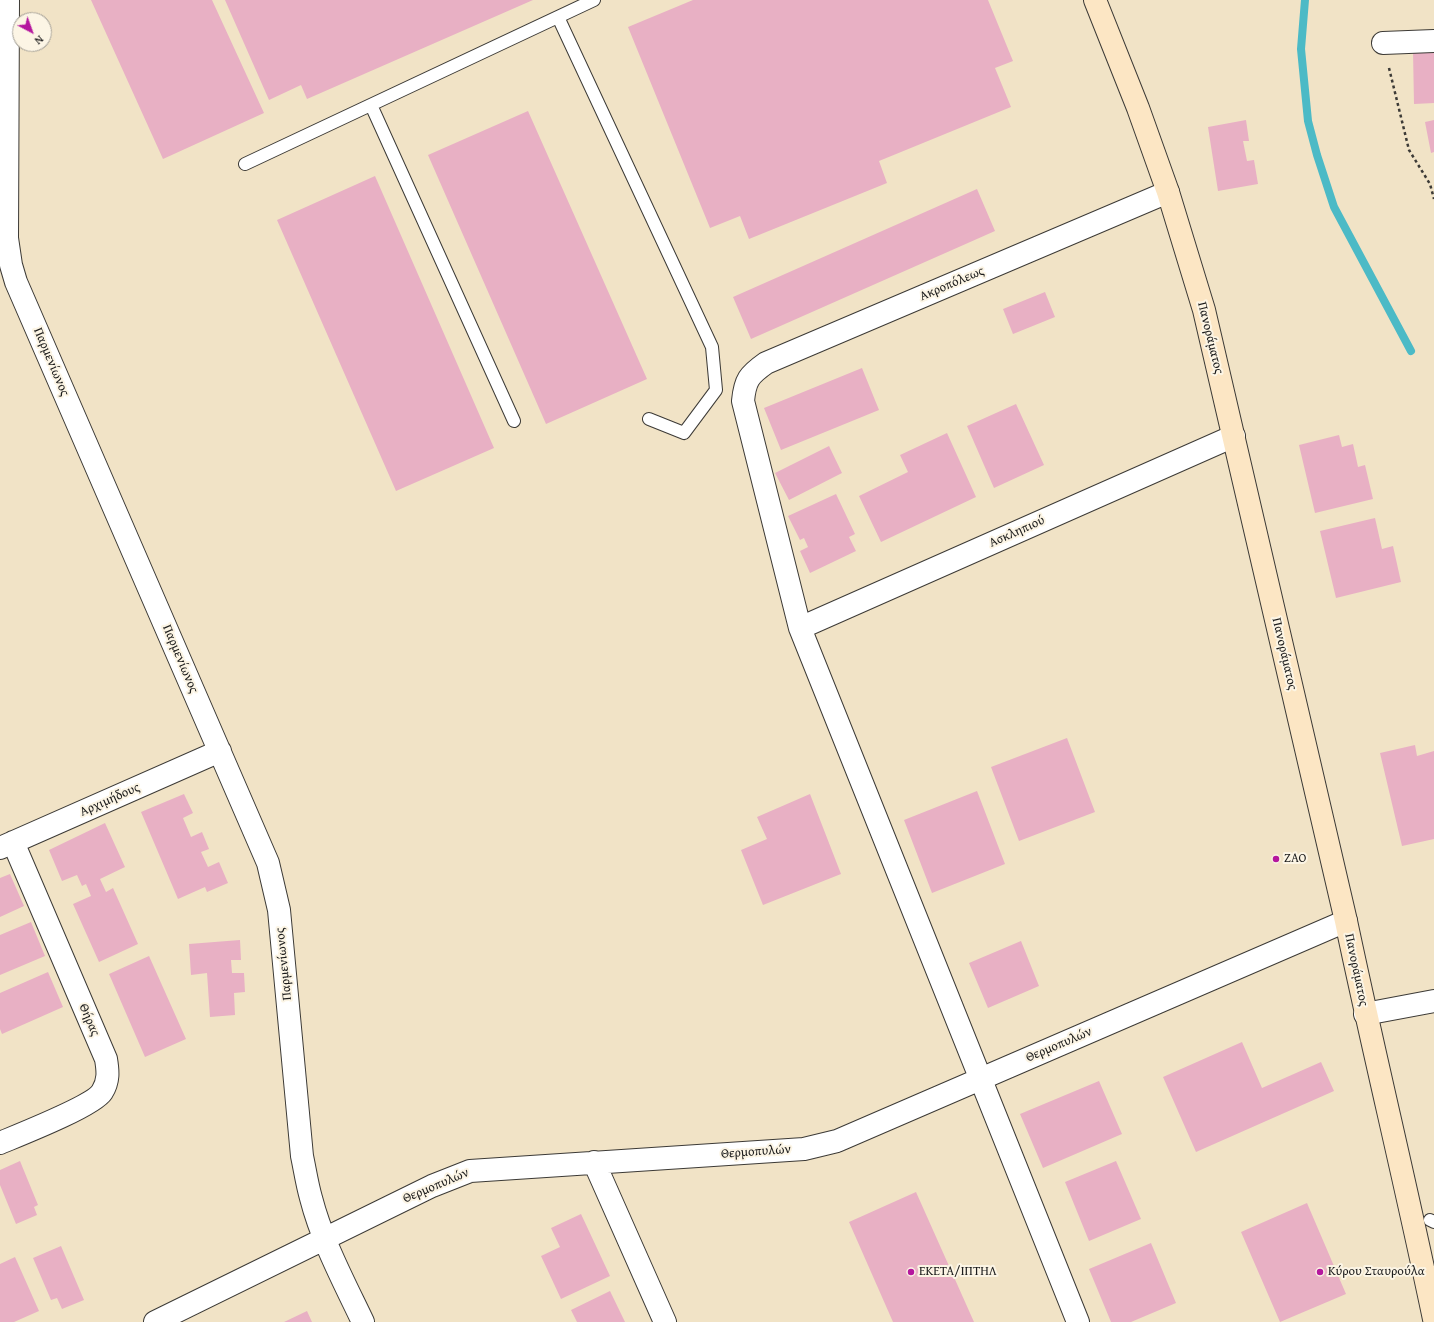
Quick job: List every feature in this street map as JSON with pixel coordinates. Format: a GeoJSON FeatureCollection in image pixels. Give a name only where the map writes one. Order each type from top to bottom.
{"type":"FeatureCollection","features":[{"type":"Feature","properties":{"kind":"main road","name":"Πανοράματος"},"geometry":{"type":"LineString","coordinates":[[1096,0],[1138,108],[1168,192],[1204,310],[1346,921],[1365,1014],[1411,1209],[1434,1318]]}},
{"type":"Feature","properties":{"kind":"street","name":"Παρμενίωνος"},"geometry":{"type":"LineString","coordinates":[[8,0],[6,267],[16,282],[220,751],[271,875],[278,910],[302,1156],[310,1198],[325,1237],[363,1322]]}},
{"type":"Feature","properties":{"kind":"street"},"geometry":{"type":"LineString","coordinates":[[1383,43],[1434,41]]}},
{"type":"Feature","properties":{"kind":"street","name":"Ακροπόλεως"},"geometry":{"type":"LineString","coordinates":[[800,628],[743,401],[744,386],[752,373],[766,363],[1168,192]]}},
{"type":"Feature","properties":{"kind":"street","name":"Ασκληπιού"},"geometry":{"type":"LineString","coordinates":[[800,628],[1234,436]]}},
{"type":"Feature","properties":{"kind":"street"},"geometry":{"type":"LineString","coordinates":[[800,628],[1078,1322]]}},
{"type":"Feature","properties":{"kind":"street","name":"Αρχιμήδους"},"geometry":{"type":"LineString","coordinates":[[6,845],[220,751]]}},
{"type":"Feature","properties":{"kind":"street","name":"Θήρας"},"geometry":{"type":"LineString","coordinates":[[0,1143],[88,1104],[102,1094],[109,1073],[106,1059],[6,845]]}},
{"type":"Feature","properties":{"kind":"street","name":"Θερμοπυλών"},"geometry":{"type":"LineString","coordinates":[[156,1322],[325,1237],[432,1186],[463,1173],[481,1169],[818,1147],[854,1134],[1346,921]]}},
{"type":"Feature","properties":{"kind":"street"},"geometry":{"type":"LineString","coordinates":[[1365,1014],[1434,1001]]}},
{"type":"Feature","properties":{"kind":"street"},"geometry":{"type":"LineString","coordinates":[[594,1162],[665,1322]]}},
{"type":"Feature","properties":{"kind":"lane"},"geometry":{"type":"LineString","coordinates":[[245,164],[594,0]]}},
{"type":"Feature","properties":{"kind":"lane"},"geometry":{"type":"LineString","coordinates":[[558,16],[712,347],[716,390],[684,433],[649,420]]}},
{"type":"Feature","properties":{"kind":"lane"},"geometry":{"type":"LineString","coordinates":[[371,105],[514,421]]}},
{"type":"Feature","properties":{"kind":"path"},"geometry":{"type":"LineString","coordinates":[[1383,43],[1391,47],[1389,68],[1409,150],[1430,184],[1434,199]]}},
{"type":"Feature","properties":{"kind":"building"},"geometry":{"type":"Polygon","coordinates":[[[91,0],[212,0],[264,113],[163,159],[91,0]]]}},
{"type":"Feature","properties":{"kind":"building"},"geometry":{"type":"Polygon","coordinates":[[[225,0],[533,0],[307,99],[301,85],[269,100],[225,0]]]}},
{"type":"Feature","properties":{"kind":"building"},"geometry":{"type":"Polygon","coordinates":[[[693,0],[988,0],[1013,61],[995,68],[1011,107],[879,161],[887,183],[749,239],[740,216],[710,228],[628,27],[693,0]]]}},
{"type":"Feature","properties":{"kind":"building"},"geometry":{"type":"Polygon","coordinates":[[[1413,51],[1434,51],[1434,103],[1414,104],[1413,51]]]}},
{"type":"Feature","properties":{"kind":"building"},"geometry":{"type":"Polygon","coordinates":[[[528,111],[647,379],[546,424],[428,155],[528,111]]]}},
{"type":"Feature","properties":{"kind":"building"},"geometry":{"type":"Polygon","coordinates":[[[1246,120],[1249,141],[1243,141],[1247,161],[1254,160],[1258,184],[1218,191],[1208,127],[1246,120]]]}},
{"type":"Feature","properties":{"kind":"building"},"geometry":{"type":"Polygon","coordinates":[[[1434,120],[1434,152],[1431,153],[1425,122],[1434,120]]]}},
{"type":"Feature","properties":{"kind":"building"},"geometry":{"type":"Polygon","coordinates":[[[375,176],[494,448],[396,491],[277,220],[375,176]]]}},
{"type":"Feature","properties":{"kind":"building"},"geometry":{"type":"Polygon","coordinates":[[[977,189],[995,231],[751,339],[733,297],[977,189]]]}},
{"type":"Feature","properties":{"kind":"building"},"geometry":{"type":"Polygon","coordinates":[[[1045,292],[1055,317],[1013,334],[1003,309],[1045,292]]]}},
{"type":"Feature","properties":{"kind":"building"},"geometry":{"type":"Polygon","coordinates":[[[862,368],[879,410],[781,450],[764,408],[862,368]]]}},
{"type":"Feature","properties":{"kind":"building"},"geometry":{"type":"Polygon","coordinates":[[[1016,404],[1044,465],[994,488],[967,426],[1016,404]]]}},
{"type":"Feature","properties":{"kind":"building"},"geometry":{"type":"Polygon","coordinates":[[[947,433],[976,497],[881,542],[859,496],[908,472],[900,455],[947,433]]]}},
{"type":"Feature","properties":{"kind":"building"},"geometry":{"type":"Polygon","coordinates":[[[1339,435],[1342,447],[1353,444],[1358,467],[1365,465],[1373,499],[1315,513],[1299,445],[1339,435]]]}},
{"type":"Feature","properties":{"kind":"building"},"geometry":{"type":"Polygon","coordinates":[[[829,446],[842,473],[789,500],[775,473],[829,446]]]}},
{"type":"Feature","properties":{"kind":"building"},"geometry":{"type":"Polygon","coordinates":[[[836,494],[855,534],[849,537],[856,551],[810,573],[800,551],[808,547],[804,538],[800,540],[788,516],[836,494]]]}},
{"type":"Feature","properties":{"kind":"building"},"geometry":{"type":"Polygon","coordinates":[[[1375,518],[1382,549],[1393,546],[1401,582],[1336,598],[1320,531],[1375,518]]]}},
{"type":"Feature","properties":{"kind":"building"},"geometry":{"type":"Polygon","coordinates":[[[1067,738],[1095,812],[1019,841],[991,767],[1067,738]]]}},
{"type":"Feature","properties":{"kind":"building"},"geometry":{"type":"Polygon","coordinates":[[[1415,745],[1417,756],[1434,751],[1434,839],[1402,846],[1380,753],[1415,745]]]}},
{"type":"Feature","properties":{"kind":"building"},"geometry":{"type":"Polygon","coordinates":[[[977,791],[1005,864],[932,893],[904,820],[977,791]]]}},
{"type":"Feature","properties":{"kind":"building"},"geometry":{"type":"Polygon","coordinates":[[[184,794],[193,813],[183,818],[191,837],[202,832],[209,849],[201,852],[208,867],[219,862],[228,883],[207,892],[205,887],[178,899],[141,812],[184,794]]]}},
{"type":"Feature","properties":{"kind":"building"},"geometry":{"type":"Polygon","coordinates":[[[810,794],[841,874],[763,905],[741,850],[767,839],[757,817],[810,794]]]}},
{"type":"Feature","properties":{"kind":"building"},"geometry":{"type":"Polygon","coordinates":[[[105,823],[125,867],[100,879],[106,892],[113,888],[138,944],[99,962],[73,904],[91,896],[86,884],[82,886],[77,875],[62,881],[49,850],[105,823]]]}},
{"type":"Feature","properties":{"kind":"building"},"geometry":{"type":"Polygon","coordinates":[[[10,874],[24,906],[0,917],[0,878],[10,874]]]}},
{"type":"Feature","properties":{"kind":"building"},"geometry":{"type":"Polygon","coordinates":[[[31,922],[45,956],[0,975],[0,935],[31,922]]]}},
{"type":"Feature","properties":{"kind":"building"},"geometry":{"type":"Polygon","coordinates":[[[240,940],[241,960],[231,960],[232,973],[244,973],[245,992],[234,993],[235,1015],[210,1017],[207,973],[191,975],[189,944],[240,940]]]}},
{"type":"Feature","properties":{"kind":"building"},"geometry":{"type":"Polygon","coordinates":[[[1021,941],[1039,986],[988,1008],[969,963],[1021,941]]]}},
{"type":"Feature","properties":{"kind":"building"},"geometry":{"type":"Polygon","coordinates":[[[149,956],[186,1039],[145,1057],[109,974],[149,956]]]}},
{"type":"Feature","properties":{"kind":"building"},"geometry":{"type":"Polygon","coordinates":[[[48,972],[63,1007],[2,1034],[0,1029],[0,993],[48,972]]]}},
{"type":"Feature","properties":{"kind":"building"},"geometry":{"type":"Polygon","coordinates":[[[1242,1042],[1262,1088],[1321,1062],[1334,1091],[1196,1152],[1163,1077],[1242,1042]]]}},
{"type":"Feature","properties":{"kind":"building"},"geometry":{"type":"Polygon","coordinates":[[[1099,1081],[1122,1134],[1043,1168],[1020,1114],[1099,1081]]]}},
{"type":"Feature","properties":{"kind":"building"},"geometry":{"type":"Polygon","coordinates":[[[20,1161],[38,1205],[34,1207],[37,1215],[16,1224],[0,1185],[0,1170],[20,1161]]]}},
{"type":"Feature","properties":{"kind":"building"},"geometry":{"type":"Polygon","coordinates":[[[1116,1161],[1141,1219],[1089,1241],[1065,1182],[1116,1161]]]}},
{"type":"Feature","properties":{"kind":"building","name":"ΕΚΕΤΑ/ΙΠΤΗΛ"},"geometry":{"type":"Polygon","coordinates":[[[916,1192],[974,1322],[893,1322],[849,1222],[916,1192]]]}},
{"type":"Feature","properties":{"kind":"building"},"geometry":{"type":"Polygon","coordinates":[[[1307,1203],[1346,1294],[1280,1322],[1241,1232],[1307,1203]]]}},
{"type":"Feature","properties":{"kind":"building"},"geometry":{"type":"Polygon","coordinates":[[[581,1214],[610,1276],[561,1299],[541,1256],[560,1247],[551,1228],[581,1214]]]}},
{"type":"Feature","properties":{"kind":"building"},"geometry":{"type":"Polygon","coordinates":[[[1151,1243],[1176,1303],[1131,1322],[1111,1322],[1089,1269],[1151,1243]]]}},
{"type":"Feature","properties":{"kind":"building"},"geometry":{"type":"Polygon","coordinates":[[[61,1246],[84,1300],[62,1309],[57,1298],[51,1300],[33,1258],[61,1246]]]}},
{"type":"Feature","properties":{"kind":"building"},"geometry":{"type":"Polygon","coordinates":[[[15,1257],[39,1311],[14,1322],[0,1322],[0,1264],[15,1257]]]}},
{"type":"Feature","properties":{"kind":"building"},"geometry":{"type":"Polygon","coordinates":[[[610,1291],[625,1322],[577,1322],[571,1310],[610,1291]]]}},
{"type":"Feature","properties":{"kind":"building"},"geometry":{"type":"Polygon","coordinates":[[[307,1311],[312,1322],[284,1322],[307,1311]]]}},
{"type":"Feature","properties":{"kind":"waterway"},"geometry":{"type":"LineString","coordinates":[[1305,0],[1301,49],[1308,121],[1317,155],[1334,207],[1411,351]]}},
{"type":"Feature","properties":{"kind":"place","name":"ZAO"},"geometry":{"type":"Point","coordinates":[1276,859]}},
{"type":"Feature","properties":{"kind":"place","name":"ΕΚΕΤΑ/ΙΠΤΗΛ"},"geometry":{"type":"Point","coordinates":[911,1272]}},
{"type":"Feature","properties":{"kind":"place","name":"Κύρου Σταυρούλα"},"geometry":{"type":"Point","coordinates":[1320,1272]}}]}
